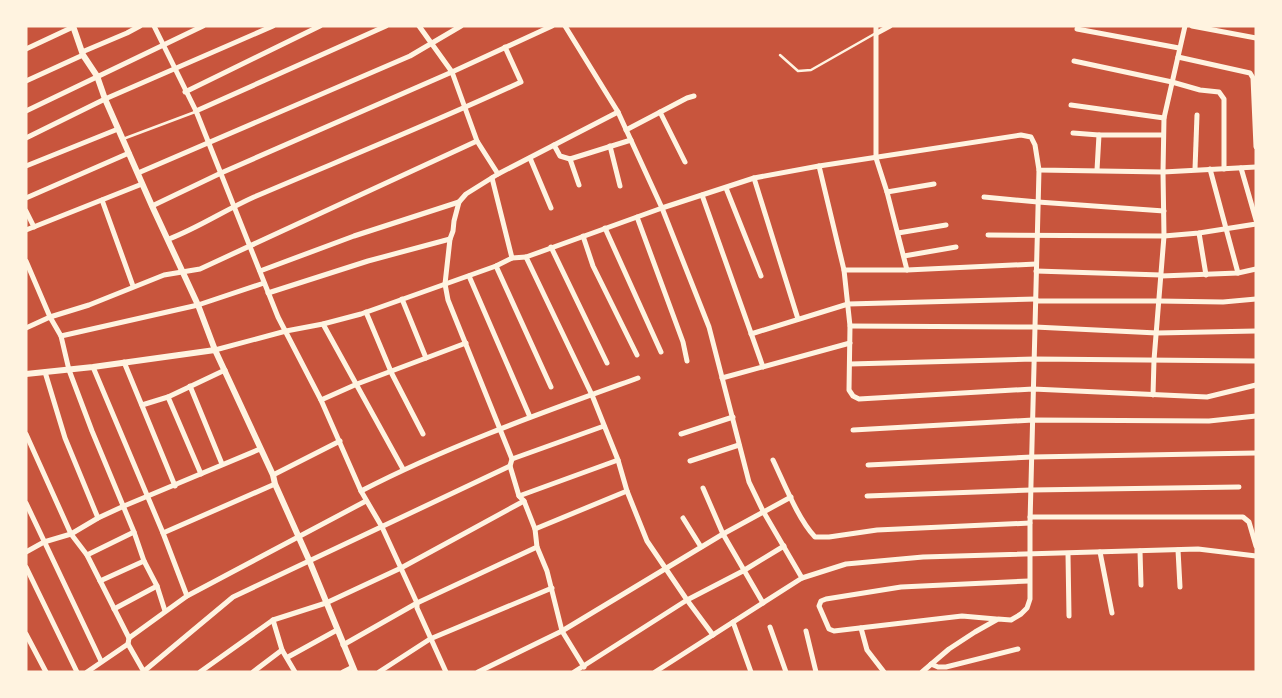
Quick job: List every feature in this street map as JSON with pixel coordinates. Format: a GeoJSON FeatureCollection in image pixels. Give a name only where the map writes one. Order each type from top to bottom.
{"type":"FeatureCollection","features":[{"type":"Feature","properties":{"kind":"street"},"geometry":{"type":"LineString","coordinates":[[26,81],[140,26]]}},
{"type":"Feature","properties":{"kind":"street"},"geometry":{"type":"LineString","coordinates":[[154,26],[196,111],[268,292],[321,400],[361,491],[382,527],[446,672]]}},
{"type":"Feature","properties":{"kind":"street"},"geometry":{"type":"LineString","coordinates":[[26,110],[203,26]]}},
{"type":"Feature","properties":{"kind":"street"},"geometry":{"type":"LineString","coordinates":[[26,138],[105,100],[273,26]]}},
{"type":"Feature","properties":{"kind":"street"},"geometry":{"type":"LineString","coordinates":[[185,92],[320,26]]}},
{"type":"Feature","properties":{"kind":"street"},"geometry":{"type":"LineString","coordinates":[[196,111],[386,26]]}},
{"type":"Feature","properties":{"kind":"street"},"geometry":{"type":"LineString","coordinates":[[419,26],[452,72],[477,141],[498,174]]}},
{"type":"Feature","properties":{"kind":"street"},"geometry":{"type":"LineString","coordinates":[[138,173],[410,56],[461,26]]}},
{"type":"Feature","properties":{"kind":"street"},"geometry":{"type":"LineString","coordinates":[[152,206],[221,173],[552,26]]}},
{"type":"Feature","properties":{"kind":"street"},"geometry":{"type":"LineString","coordinates":[[565,26],[618,112],[662,208],[709,327],[749,482],[802,578]]}},
{"type":"Feature","properties":{"kind":"street"},"geometry":{"type":"LineString","coordinates":[[876,26],[876,158],[887,192],[907,270]]}},
{"type":"Feature","properties":{"kind":"street"},"geometry":{"type":"LineString","coordinates":[[877,33],[890,26]]}},
{"type":"Feature","properties":{"kind":"street"},"geometry":{"type":"LineString","coordinates":[[1153,395],[1164,236],[1164,118],[1185,26]]}},
{"type":"Feature","properties":{"kind":"street"},"geometry":{"type":"LineString","coordinates":[[1192,26],[1256,38]]}},
{"type":"Feature","properties":{"kind":"street"},"geometry":{"type":"LineString","coordinates":[[26,49],[73,27],[83,53],[97,76],[105,100],[198,305],[215,350],[273,475],[275,484],[309,560],[354,669],[343,672]]}},
{"type":"Feature","properties":{"kind":"street"},"geometry":{"type":"LineString","coordinates":[[1078,29],[1179,48]]}},
{"type":"Feature","properties":{"kind":"street"},"geometry":{"type":"LineString","coordinates":[[169,240],[233,206],[465,108],[520,82],[505,47]]}},
{"type":"Feature","properties":{"kind":"street"},"geometry":{"type":"LineString","coordinates":[[1178,57],[1250,73],[1253,78],[1256,147]]}},
{"type":"Feature","properties":{"kind":"street"},"geometry":{"type":"LineString","coordinates":[[1074,62],[1172,82],[1200,90],[1219,92],[1224,99],[1224,168]]}},
{"type":"Feature","properties":{"kind":"street"},"geometry":{"type":"LineString","coordinates":[[626,130],[694,96]]}},
{"type":"Feature","properties":{"kind":"street"},"geometry":{"type":"LineString","coordinates":[[1071,105],[1164,118]]}},
{"type":"Feature","properties":{"kind":"street"},"geometry":{"type":"LineString","coordinates":[[584,667],[562,631],[552,588],[537,547],[535,529],[524,501],[519,496],[510,466],[512,459],[448,300],[445,284],[454,221],[459,202],[466,194],[498,174],[618,112]]}},
{"type":"Feature","properties":{"kind":"street"},"geometry":{"type":"LineString","coordinates":[[660,112],[685,162]]}},
{"type":"Feature","properties":{"kind":"street"},"geometry":{"type":"LineString","coordinates":[[1195,169],[1197,115]]}},
{"type":"Feature","properties":{"kind":"street"},"geometry":{"type":"LineString","coordinates":[[26,166],[118,129]]}},
{"type":"Feature","properties":{"kind":"street"},"geometry":{"type":"LineString","coordinates":[[1073,133],[1099,136],[1163,135]]}},
{"type":"Feature","properties":{"kind":"street"},"geometry":{"type":"LineString","coordinates":[[26,374],[215,350],[286,331],[323,324],[366,312],[469,276],[512,258],[526,257],[662,208],[754,178],[819,166],[1021,135],[1031,137],[1035,145],[1038,170],[1038,202],[1030,520],[1030,600],[1027,608],[1011,620],[962,616],[834,631],[829,629],[818,606],[821,601],[902,587],[1029,581]]}},
{"type":"Feature","properties":{"kind":"street"},"geometry":{"type":"LineString","coordinates":[[1097,170],[1099,136]]}},
{"type":"Feature","properties":{"kind":"street"},"geometry":{"type":"LineString","coordinates":[[554,145],[560,156],[570,159],[631,140]]}},
{"type":"Feature","properties":{"kind":"street"},"geometry":{"type":"LineString","coordinates":[[26,328],[50,317],[164,275],[200,269],[477,141]]}},
{"type":"Feature","properties":{"kind":"street"},"geometry":{"type":"LineString","coordinates":[[610,146],[620,186]]}},
{"type":"Feature","properties":{"kind":"street"},"geometry":{"type":"LineString","coordinates":[[26,198],[129,153]]}},
{"type":"Feature","properties":{"kind":"street"},"geometry":{"type":"LineString","coordinates":[[530,158],[552,208]]}},
{"type":"Feature","properties":{"kind":"street"},"geometry":{"type":"LineString","coordinates":[[570,159],[579,185]]}},
{"type":"Feature","properties":{"kind":"street"},"geometry":{"type":"LineString","coordinates":[[819,166],[844,270],[850,326],[849,390],[853,396],[859,399],[1034,389],[1207,397],[1256,385]]}},
{"type":"Feature","properties":{"kind":"street"},"geometry":{"type":"LineString","coordinates":[[1038,170],[1163,172],[1256,167]]}},
{"type":"Feature","properties":{"kind":"street"},"geometry":{"type":"LineString","coordinates":[[1242,168],[1256,220]]}},
{"type":"Feature","properties":{"kind":"street"},"geometry":{"type":"LineString","coordinates":[[1210,169],[1238,273]]}},
{"type":"Feature","properties":{"kind":"street"},"geometry":{"type":"LineString","coordinates":[[492,178],[512,258]]}},
{"type":"Feature","properties":{"kind":"street"},"geometry":{"type":"LineString","coordinates":[[754,178],[798,319]]}},
{"type":"Feature","properties":{"kind":"street"},"geometry":{"type":"LineString","coordinates":[[26,230],[142,184]]}},
{"type":"Feature","properties":{"kind":"street"},"geometry":{"type":"LineString","coordinates":[[887,192],[934,184]]}},
{"type":"Feature","properties":{"kind":"street"},"geometry":{"type":"LineString","coordinates":[[726,188],[761,276]]}},
{"type":"Feature","properties":{"kind":"street"},"geometry":{"type":"LineString","coordinates":[[702,195],[763,367]]}},
{"type":"Feature","properties":{"kind":"street"},"geometry":{"type":"LineString","coordinates":[[984,197],[1164,211]]}},
{"type":"Feature","properties":{"kind":"street"},"geometry":{"type":"LineString","coordinates":[[102,200],[133,286]]}},
{"type":"Feature","properties":{"kind":"street"},"geometry":{"type":"LineString","coordinates":[[260,270],[354,236],[459,202]]}},
{"type":"Feature","properties":{"kind":"street"},"geometry":{"type":"LineString","coordinates":[[26,211],[34,227]]}},
{"type":"Feature","properties":{"kind":"street"},"geometry":{"type":"LineString","coordinates":[[637,217],[683,342],[687,361]]}},
{"type":"Feature","properties":{"kind":"street"},"geometry":{"type":"LineString","coordinates":[[988,235],[1164,236],[1199,233],[1256,224]]}},
{"type":"Feature","properties":{"kind":"street"},"geometry":{"type":"LineString","coordinates":[[898,234],[946,225]]}},
{"type":"Feature","properties":{"kind":"street"},"geometry":{"type":"LineString","coordinates":[[605,228],[661,352]]}},
{"type":"Feature","properties":{"kind":"street"},"geometry":{"type":"LineString","coordinates":[[1199,233],[1206,275]]}},
{"type":"Feature","properties":{"kind":"street"},"geometry":{"type":"LineString","coordinates":[[583,236],[594,266],[637,355]]}},
{"type":"Feature","properties":{"kind":"street"},"geometry":{"type":"LineString","coordinates":[[268,292],[368,261],[450,239]]}},
{"type":"Feature","properties":{"kind":"street"},"geometry":{"type":"LineString","coordinates":[[550,247],[607,363]]}},
{"type":"Feature","properties":{"kind":"street"},"geometry":{"type":"LineString","coordinates":[[904,256],[956,248]]}},
{"type":"Feature","properties":{"kind":"street"},"geometry":{"type":"LineString","coordinates":[[526,257],[592,395],[647,541],[664,568],[713,635]]}},
{"type":"Feature","properties":{"kind":"street"},"geometry":{"type":"LineString","coordinates":[[26,261],[50,317],[61,336],[69,370],[92,432],[124,506],[144,561],[157,586],[165,611]]}},
{"type":"Feature","properties":{"kind":"street"},"geometry":{"type":"LineString","coordinates":[[844,270],[907,270],[1036,264]]}},
{"type":"Feature","properties":{"kind":"street"},"geometry":{"type":"LineString","coordinates":[[496,266],[551,387]]}},
{"type":"Feature","properties":{"kind":"street"},"geometry":{"type":"LineString","coordinates":[[1036,271],[1206,275],[1238,273],[1256,269]]}},
{"type":"Feature","properties":{"kind":"street"},"geometry":{"type":"LineString","coordinates":[[469,276],[530,417]]}},
{"type":"Feature","properties":{"kind":"street"},"geometry":{"type":"LineString","coordinates":[[61,336],[198,305],[264,283]]}},
{"type":"Feature","properties":{"kind":"street"},"geometry":{"type":"LineString","coordinates":[[402,299],[426,358]]}},
{"type":"Feature","properties":{"kind":"street"},"geometry":{"type":"LineString","coordinates":[[751,334],[848,304],[1036,300],[1223,302],[1256,299]]}},
{"type":"Feature","properties":{"kind":"street"},"geometry":{"type":"LineString","coordinates":[[366,312],[391,370],[423,434]]}},
{"type":"Feature","properties":{"kind":"street"},"geometry":{"type":"LineString","coordinates":[[323,324],[358,384],[403,469]]}},
{"type":"Feature","properties":{"kind":"street"},"geometry":{"type":"LineString","coordinates":[[850,326],[1035,327],[1157,333],[1256,331]]}},
{"type":"Feature","properties":{"kind":"street"},"geometry":{"type":"LineString","coordinates":[[722,378],[850,342]]}},
{"type":"Feature","properties":{"kind":"street"},"geometry":{"type":"LineString","coordinates":[[321,400],[391,370],[466,343]]}},
{"type":"Feature","properties":{"kind":"street"},"geometry":{"type":"LineString","coordinates":[[850,364],[1034,360],[1256,361]]}},
{"type":"Feature","properties":{"kind":"street"},"geometry":{"type":"LineString","coordinates":[[124,362],[175,486]]}},
{"type":"Feature","properties":{"kind":"street"},"geometry":{"type":"LineString","coordinates":[[93,367],[163,533],[187,596]]}},
{"type":"Feature","properties":{"kind":"street"},"geometry":{"type":"LineString","coordinates":[[142,405],[168,396],[225,370]]}},
{"type":"Feature","properties":{"kind":"street"},"geometry":{"type":"LineString","coordinates":[[45,372],[65,438],[98,518]]}},
{"type":"Feature","properties":{"kind":"street"},"geometry":{"type":"LineString","coordinates":[[361,491],[403,469],[500,428],[638,378]]}},
{"type":"Feature","properties":{"kind":"street"},"geometry":{"type":"LineString","coordinates":[[190,386],[222,464]]}},
{"type":"Feature","properties":{"kind":"street"},"geometry":{"type":"LineString","coordinates":[[168,396],[202,474]]}},
{"type":"Feature","properties":{"kind":"street"},"geometry":{"type":"LineString","coordinates":[[853,430],[1033,420],[1210,421],[1256,416]]}},
{"type":"Feature","properties":{"kind":"street"},"geometry":{"type":"LineString","coordinates":[[681,434],[733,417]]}},
{"type":"Feature","properties":{"kind":"street"},"geometry":{"type":"LineString","coordinates":[[512,459],[604,426]]}},
{"type":"Feature","properties":{"kind":"street"},"geometry":{"type":"LineString","coordinates":[[26,434],[71,534],[88,555],[144,672],[233,597],[510,466]]}},
{"type":"Feature","properties":{"kind":"street"},"geometry":{"type":"LineString","coordinates":[[273,475],[340,441]]}},
{"type":"Feature","properties":{"kind":"street"},"geometry":{"type":"LineString","coordinates":[[690,462],[739,445]]}},
{"type":"Feature","properties":{"kind":"street"},"geometry":{"type":"LineString","coordinates":[[26,552],[44,542],[71,534],[98,518],[124,506],[147,498],[260,449]]}},
{"type":"Feature","properties":{"kind":"street"},"geometry":{"type":"LineString","coordinates":[[868,465],[1032,457],[1256,453]]}},
{"type":"Feature","properties":{"kind":"street"},"geometry":{"type":"LineString","coordinates":[[519,496],[618,460]]}},
{"type":"Feature","properties":{"kind":"street"},"geometry":{"type":"LineString","coordinates":[[773,460],[790,497],[810,532],[815,537],[821,538],[877,530],[1030,520],[1243,517],[1249,522],[1256,546]]}},
{"type":"Feature","properties":{"kind":"street"},"geometry":{"type":"LineString","coordinates":[[163,533],[275,484]]}},
{"type":"Feature","properties":{"kind":"street"},"geometry":{"type":"LineString","coordinates":[[867,496],[1031,490],[1239,487]]}},
{"type":"Feature","properties":{"kind":"street"},"geometry":{"type":"LineString","coordinates":[[703,488],[723,534],[763,603]]}},
{"type":"Feature","properties":{"kind":"street"},"geometry":{"type":"LineString","coordinates":[[535,529],[627,491]]}},
{"type":"Feature","properties":{"kind":"street"},"geometry":{"type":"LineString","coordinates":[[478,672],[562,631],[664,568],[763,510],[790,497]]}},
{"type":"Feature","properties":{"kind":"street"},"geometry":{"type":"LineString","coordinates":[[87,672],[187,596],[366,501]]}},
{"type":"Feature","properties":{"kind":"street"},"geometry":{"type":"LineString","coordinates":[[200,672],[273,620],[326,603],[401,568],[524,501]]}},
{"type":"Feature","properties":{"kind":"street"},"geometry":{"type":"LineString","coordinates":[[26,503],[101,661]]}},
{"type":"Feature","properties":{"kind":"street"},"geometry":{"type":"LineString","coordinates":[[683,518],[701,547]]}},
{"type":"Feature","properties":{"kind":"street"},"geometry":{"type":"LineString","coordinates":[[88,555],[134,532]]}},
{"type":"Feature","properties":{"kind":"street"},"geometry":{"type":"LineString","coordinates":[[574,672],[687,600],[743,571],[784,546]]}},
{"type":"Feature","properties":{"kind":"street"},"geometry":{"type":"LineString","coordinates":[[343,645],[416,603],[537,547]]}},
{"type":"Feature","properties":{"kind":"street"},"geometry":{"type":"LineString","coordinates":[[655,672],[802,578],[846,564],[876,560],[1198,549],[1256,556]]}},
{"type":"Feature","properties":{"kind":"street"},"geometry":{"type":"LineString","coordinates":[[1178,550],[1180,588]]}},
{"type":"Feature","properties":{"kind":"street"},"geometry":{"type":"LineString","coordinates":[[1100,552],[1112,613]]}},
{"type":"Feature","properties":{"kind":"street"},"geometry":{"type":"LineString","coordinates":[[1140,552],[1141,585]]}},
{"type":"Feature","properties":{"kind":"street"},"geometry":{"type":"LineString","coordinates":[[1068,554],[1069,616]]}},
{"type":"Feature","properties":{"kind":"street"},"geometry":{"type":"LineString","coordinates":[[100,582],[144,561]]}},
{"type":"Feature","properties":{"kind":"street"},"geometry":{"type":"LineString","coordinates":[[26,567],[77,672]]}},
{"type":"Feature","properties":{"kind":"street"},"geometry":{"type":"LineString","coordinates":[[114,609],[157,586]]}},
{"type":"Feature","properties":{"kind":"street"},"geometry":{"type":"LineString","coordinates":[[379,672],[430,639],[552,588]]}},
{"type":"Feature","properties":{"kind":"street"},"geometry":{"type":"LineString","coordinates":[[922,672],[960,641],[998,619]]}},
{"type":"Feature","properties":{"kind":"street"},"geometry":{"type":"LineString","coordinates":[[273,620],[282,650],[288,657],[295,672]]}},
{"type":"Feature","properties":{"kind":"street"},"geometry":{"type":"LineString","coordinates":[[733,622],[751,672]]}},
{"type":"Feature","properties":{"kind":"street"},"geometry":{"type":"LineString","coordinates":[[770,628],[786,672]]}},
{"type":"Feature","properties":{"kind":"street"},"geometry":{"type":"LineString","coordinates":[[861,628],[867,650],[884,672]]}},
{"type":"Feature","properties":{"kind":"street"},"geometry":{"type":"LineString","coordinates":[[288,657],[337,630]]}},
{"type":"Feature","properties":{"kind":"street"},"geometry":{"type":"LineString","coordinates":[[806,631],[816,672]]}},
{"type":"Feature","properties":{"kind":"street"},"geometry":{"type":"LineString","coordinates":[[26,634],[46,672]]}},
{"type":"Feature","properties":{"kind":"street"},"geometry":{"type":"LineString","coordinates":[[931,664],[938,667],[946,667],[1018,649]]}},
{"type":"Feature","properties":{"kind":"street"},"geometry":{"type":"LineString","coordinates":[[253,672],[282,650]]}},
{"type":"Feature","properties":{"kind":"lane"},"geometry":{"type":"LineString","coordinates":[[780,55],[798,71],[811,70],[877,33]]}},
{"type":"Feature","properties":{"kind":"lane"},"geometry":{"type":"LineString","coordinates":[[123,139],[196,111]]}}]}
